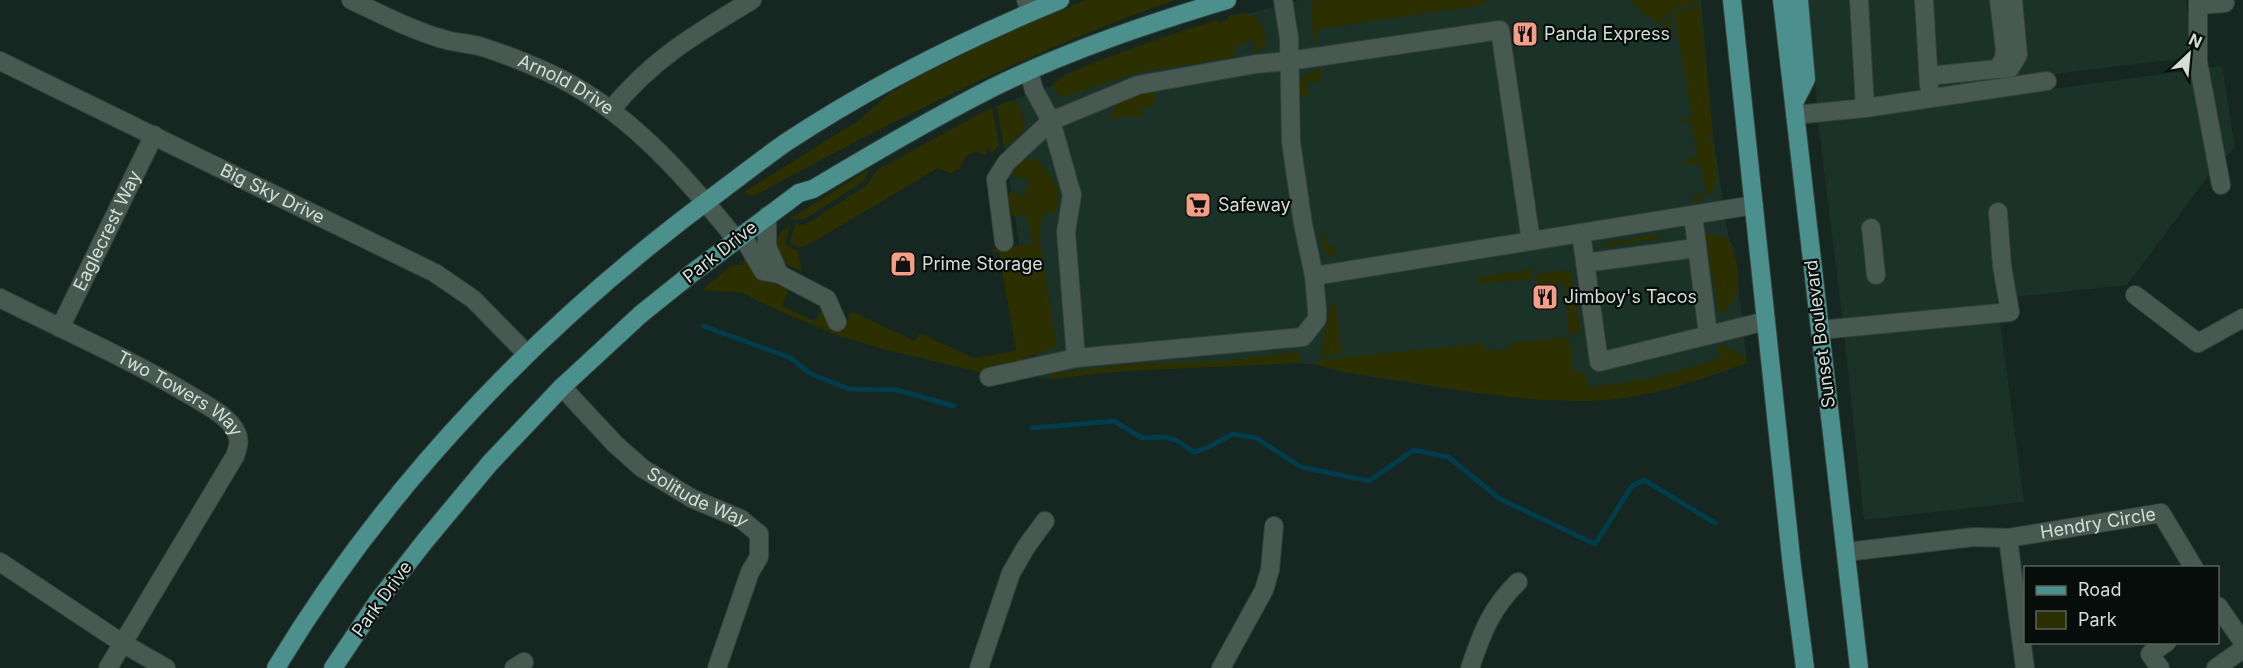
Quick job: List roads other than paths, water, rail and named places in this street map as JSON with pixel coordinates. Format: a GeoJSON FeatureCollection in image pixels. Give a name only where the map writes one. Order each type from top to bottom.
{"type":"FeatureCollection","features":[{"type":"Feature","properties":{"kind":"main road"},"geometry":{"type":"LineString","coordinates":[[276,668],[337,575],[386,511],[455,429],[527,354],[609,278],[785,144],[857,99],[972,39],[1028,6],[1060,0]]}},
{"type":"Feature","properties":{"kind":"main road","name":"Park Drive"},"geometry":{"type":"LineString","coordinates":[[333,668],[378,601],[425,541],[490,463],[562,387],[641,314],[766,216],[799,193],[813,189],[913,130],[993,88],[1092,45],[1227,0]]}},
{"type":"Feature","properties":{"kind":"main road"},"geometry":{"type":"LineString","coordinates":[[1732,0],[1805,668]]}},
{"type":"Feature","properties":{"kind":"main road","name":"Sunset Boulevard"},"geometry":{"type":"LineString","coordinates":[[1782,0],[1859,668]]}},
{"type":"Feature","properties":{"kind":"main road"},"geometry":{"type":"LineString","coordinates":[[1794,109],[1806,79],[1799,0]]}},
{"type":"Feature","properties":{"kind":"street","name":"Arnold Drive"},"geometry":{"type":"LineString","coordinates":[[351,0],[432,36],[477,46],[548,72],[611,110],[647,140],[706,202],[739,237],[763,271],[779,274],[827,299],[837,322]]}},
{"type":"Feature","properties":{"kind":"street"},"geometry":{"type":"LineString","coordinates":[[611,110],[623,95],[660,60],[678,46],[752,0]]}},
{"type":"Feature","properties":{"kind":"street"},"geometry":{"type":"LineString","coordinates":[[989,377],[1076,357],[1303,337],[1317,319],[1314,276],[1303,224],[1291,142],[1289,38],[1283,0]]}},
{"type":"Feature","properties":{"kind":"street"},"geometry":{"type":"LineString","coordinates":[[1859,0],[1864,108]]}},
{"type":"Feature","properties":{"kind":"street"},"geometry":{"type":"LineString","coordinates":[[1924,0],[1930,97]]}},
{"type":"Feature","properties":{"kind":"street"},"geometry":{"type":"LineString","coordinates":[[1997,69],[2004,59],[2005,50],[1999,0]]}},
{"type":"Feature","properties":{"kind":"street"},"geometry":{"type":"LineString","coordinates":[[1929,76],[2010,68],[2018,55],[2013,0]]}},
{"type":"Feature","properties":{"kind":"street"},"geometry":{"type":"LineString","coordinates":[[2221,185],[2198,62],[2198,3],[2225,3]]}},
{"type":"Feature","properties":{"kind":"street"},"geometry":{"type":"LineString","coordinates":[[1004,242],[996,179],[1007,162],[1051,121],[1138,86],[1256,63],[1289,61],[1500,30],[1531,241]]}},
{"type":"Feature","properties":{"kind":"street","name":"Big Sky Drive"},"geometry":{"type":"LineString","coordinates":[[0,61],[435,273],[473,299],[527,354]]}},
{"type":"Feature","properties":{"kind":"street"},"geometry":{"type":"LineString","coordinates":[[1029,72],[1034,90],[1051,121],[1072,195],[1066,232],[1076,357]]}},
{"type":"Feature","properties":{"kind":"street"},"geometry":{"type":"LineString","coordinates":[[1794,109],[1864,108],[2047,81]]}},
{"type":"Feature","properties":{"kind":"street","name":"Eaglecrest Way"},"geometry":{"type":"LineString","coordinates":[[60,328],[154,135]]}},
{"type":"Feature","properties":{"kind":"street"},"geometry":{"type":"LineString","coordinates":[[1314,276],[1754,205]]}},
{"type":"Feature","properties":{"kind":"street"},"geometry":{"type":"LineString","coordinates":[[1820,330],[2010,312],[2002,266],[1998,213]]}},
{"type":"Feature","properties":{"kind":"street"},"geometry":{"type":"LineString","coordinates":[[1693,215],[1708,334]]}},
{"type":"Feature","properties":{"kind":"street"},"geometry":{"type":"LineString","coordinates":[[766,216],[767,246],[779,274]]}},
{"type":"Feature","properties":{"kind":"street"},"geometry":{"type":"LineString","coordinates":[[1871,228],[1876,274]]}},
{"type":"Feature","properties":{"kind":"street"},"geometry":{"type":"LineString","coordinates":[[1581,233],[1599,362],[1766,321]]}},
{"type":"Feature","properties":{"kind":"street"},"geometry":{"type":"LineString","coordinates":[[1585,263],[1696,248]]}},
{"type":"Feature","properties":{"kind":"street"},"geometry":{"type":"LineString","coordinates":[[2135,295],[2198,343],[2243,318]]}},
{"type":"Feature","properties":{"kind":"street","name":"Two Towers Way"},"geometry":{"type":"LineString","coordinates":[[0,298],[162,378],[210,407],[236,431],[239,444],[235,456],[108,668]]}},
{"type":"Feature","properties":{"kind":"street","name":"Solitude Way"},"geometry":{"type":"LineString","coordinates":[[562,387],[615,444],[642,468],[693,499],[741,519],[759,534],[759,557],[750,572],[717,668]]}},
{"type":"Feature","properties":{"kind":"street","name":"Hendry Circle"},"geometry":{"type":"LineString","coordinates":[[1846,552],[1974,537],[2008,538],[2161,513],[2193,566]]}},
{"type":"Feature","properties":{"kind":"street"},"geometry":{"type":"LineString","coordinates":[[979,668],[1011,573],[1045,521]]}},
{"type":"Feature","properties":{"kind":"street"},"geometry":{"type":"LineString","coordinates":[[1221,668],[1264,590],[1270,570],[1274,526]]}},
{"type":"Feature","properties":{"kind":"street"},"geometry":{"type":"LineString","coordinates":[[2008,538],[2025,668]]}},
{"type":"Feature","properties":{"kind":"street"},"geometry":{"type":"LineString","coordinates":[[0,562],[122,643],[166,668]]}},
{"type":"Feature","properties":{"kind":"street"},"geometry":{"type":"LineString","coordinates":[[1470,668],[1486,623],[1503,597],[1518,582]]}},
{"type":"Feature","properties":{"kind":"street"},"geometry":{"type":"LineString","coordinates":[[2219,609],[2243,642]]}},
{"type":"Feature","properties":{"kind":"street"},"geometry":{"type":"LineString","coordinates":[[2160,668],[2150,654],[2165,644]]}},
{"type":"Feature","properties":{"kind":"street"},"geometry":{"type":"LineString","coordinates":[[2216,668],[2243,649]]}},
{"type":"Feature","properties":{"kind":"waterway"},"geometry":{"type":"LineString","coordinates":[[703,326],[791,358],[809,373],[849,389],[897,390],[954,406]]}},
{"type":"Feature","properties":{"kind":"waterway"},"geometry":{"type":"LineString","coordinates":[[1032,428],[1114,421],[1142,438],[1165,437],[1176,440],[1194,452],[1233,434],[1256,438],[1301,467],[1369,481],[1414,450],[1448,457],[1500,499],[1595,544],[1632,486],[1644,480],[1715,523]]}},
{"type":"Feature","properties":{"kind":"place","name":"Panda Express"},"geometry":{"type":"Point","coordinates":[1525,34]}},
{"type":"Feature","properties":{"kind":"place","name":"Safeway"},"geometry":{"type":"Point","coordinates":[1198,205]}},
{"type":"Feature","properties":{"kind":"place","name":"Prime Storage"},"geometry":{"type":"Point","coordinates":[903,264]}},
{"type":"Feature","properties":{"kind":"place","name":"Jimboy's Tacos"},"geometry":{"type":"Point","coordinates":[1545,297]}}]}
